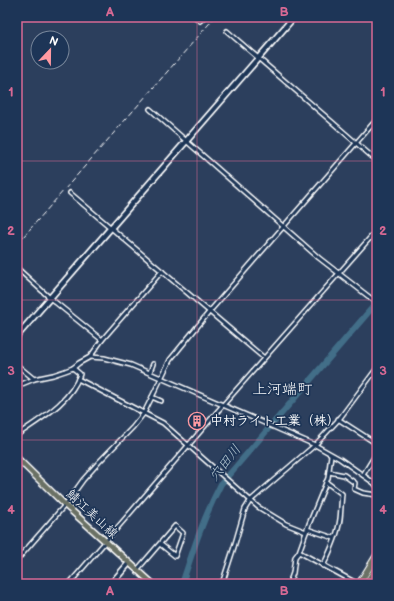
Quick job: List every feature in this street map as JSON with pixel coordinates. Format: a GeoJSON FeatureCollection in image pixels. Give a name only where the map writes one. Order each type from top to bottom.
{"type":"FeatureCollection","features":[{"type":"Feature","properties":{"kind":"highway"},"geometry":{"type":"LineString","coordinates":[[358,584],[377,555]]}},
{"type":"Feature","properties":{"kind":"highway"},"geometry":{"type":"LineString","coordinates":[[366,584],[377,567]]}},
{"type":"Feature","properties":{"kind":"main road","name":"鯖江美山線"},"geometry":{"type":"LineString","coordinates":[[17,458],[65,505],[153,584]]}},
{"type":"Feature","properties":{"kind":"street"},"geometry":{"type":"LineString","coordinates":[[195,17],[200,21],[204,17]]}},
{"type":"Feature","properties":{"kind":"street"},"geometry":{"type":"LineString","coordinates":[[17,336],[294,17]]}},
{"type":"Feature","properties":{"kind":"street"},"geometry":{"type":"LineString","coordinates":[[227,31],[377,161]]}},
{"type":"Feature","properties":{"kind":"street"},"geometry":{"type":"LineString","coordinates":[[150,109],[283,227],[339,274],[377,303]]}},
{"type":"Feature","properties":{"kind":"street"},"geometry":{"type":"LineString","coordinates":[[17,560],[65,505],[83,480],[134,427],[144,413],[170,360],[210,311],[377,120]]}},
{"type":"Feature","properties":{"kind":"street"},"geometry":{"type":"LineString","coordinates":[[70,193],[264,358]]}},
{"type":"Feature","properties":{"kind":"street"},"geometry":{"type":"LineString","coordinates":[[70,584],[223,405],[377,230]]}},
{"type":"Feature","properties":{"kind":"street"},"geometry":{"type":"LineString","coordinates":[[17,268],[50,298],[102,340]]}},
{"type":"Feature","properties":{"kind":"street"},"geometry":{"type":"LineString","coordinates":[[17,386],[34,379],[53,375],[73,368],[90,357],[102,340],[162,271]]}},
{"type":"Feature","properties":{"kind":"street"},"geometry":{"type":"LineString","coordinates":[[90,357],[104,358],[150,372],[315,445],[340,459],[374,483],[377,487]]}},
{"type":"Feature","properties":{"kind":"street"},"geometry":{"type":"LineString","coordinates":[[150,372],[153,364]]}},
{"type":"Feature","properties":{"kind":"street"},"geometry":{"type":"LineString","coordinates":[[17,365],[34,379]]}},
{"type":"Feature","properties":{"kind":"street"},"geometry":{"type":"LineString","coordinates":[[17,435],[59,404],[73,388],[80,374],[73,368]]}},
{"type":"Feature","properties":{"kind":"street"},"geometry":{"type":"LineString","coordinates":[[222,584],[242,517],[250,501],[315,445],[338,419],[377,368]]}},
{"type":"Feature","properties":{"kind":"street"},"geometry":{"type":"LineString","coordinates":[[78,378],[169,427],[250,501],[286,524],[334,538]]}},
{"type":"Feature","properties":{"kind":"street"},"geometry":{"type":"LineString","coordinates":[[152,397],[161,401]]}},
{"type":"Feature","properties":{"kind":"street"},"geometry":{"type":"LineString","coordinates":[[338,419],[377,444]]}},
{"type":"Feature","properties":{"kind":"street"},"geometry":{"type":"LineString","coordinates":[[363,475],[377,452]]}},
{"type":"Feature","properties":{"kind":"street"},"geometry":{"type":"LineString","coordinates":[[289,584],[293,573],[295,557],[299,552],[326,482],[331,455]]}},
{"type":"Feature","properties":{"kind":"street"},"geometry":{"type":"LineString","coordinates":[[329,472],[344,475],[355,482],[354,489],[363,493],[377,495]]}},
{"type":"Feature","properties":{"kind":"street"},"geometry":{"type":"LineString","coordinates":[[323,566],[331,550],[340,518],[342,494],[326,482]]}},
{"type":"Feature","properties":{"kind":"street"},"geometry":{"type":"LineString","coordinates":[[137,570],[175,526],[183,533],[175,556],[160,544]]}},
{"type":"Feature","properties":{"kind":"street"},"geometry":{"type":"LineString","coordinates":[[299,552],[358,584]]}},
{"type":"Feature","properties":{"kind":"street"},"geometry":{"type":"LineString","coordinates":[[111,584],[129,563]]}},
{"type":"Feature","properties":{"kind":"waterway","name":"穴田川"},"geometry":{"type":"LineString","coordinates":[[182,584],[204,521],[221,484],[372,308],[377,299]]}},
{"type":"Feature","properties":{"kind":"railway"},"geometry":{"type":"LineString","coordinates":[[17,244],[215,17]]}},
{"type":"Feature","properties":{"kind":"place","name":"中村ライト工業（株）"},"geometry":{"type":"Point","coordinates":[197,421]}},
{"type":"Feature","properties":{"kind":"district","name":"上河端町"},"geometry":{"type":"Point","coordinates":[282,389]}}]}
